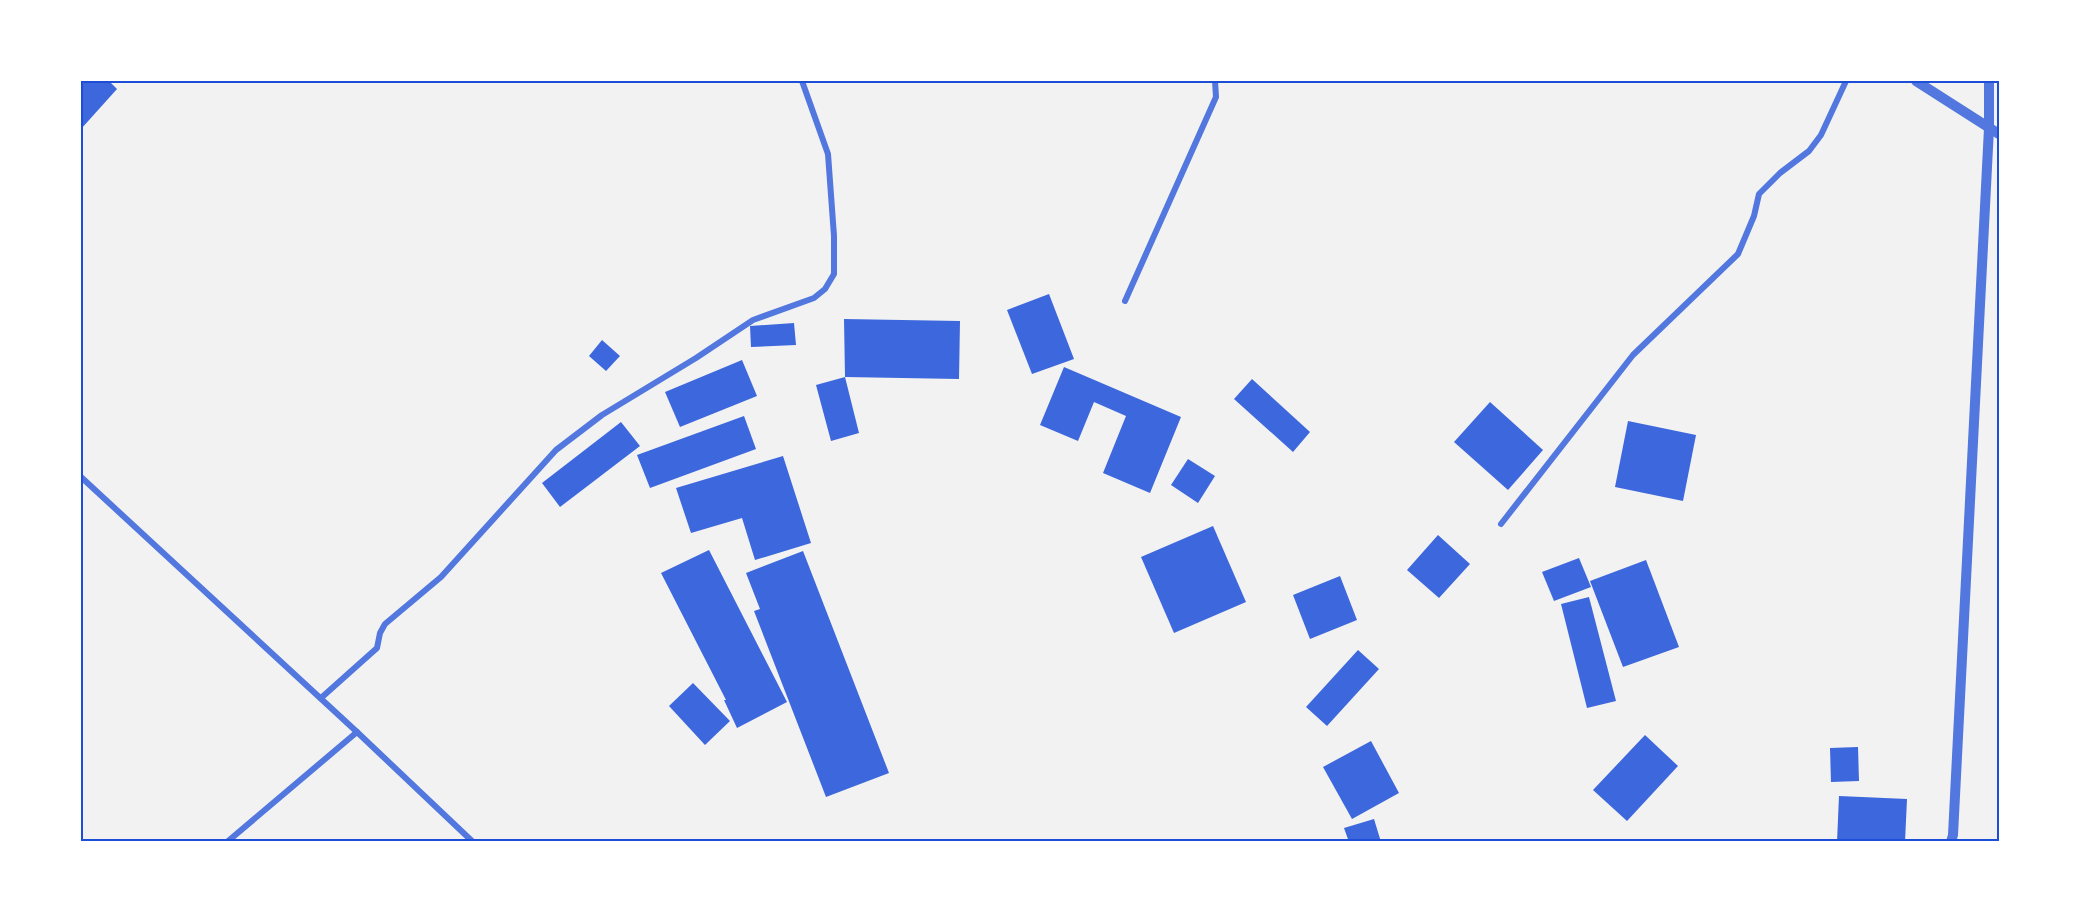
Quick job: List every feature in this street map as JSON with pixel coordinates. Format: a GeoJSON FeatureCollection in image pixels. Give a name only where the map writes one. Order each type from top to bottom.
{"type":"FeatureCollection","features":[{"type":"Feature","properties":{"kind":"street"},"geometry":{"type":"LineString","coordinates":[[321,698],[377,648],[380,633],[385,624],[441,577],[556,450],[602,415],[696,358],[753,320],[814,298],[825,289],[834,274],[828,154],[802,81]]}},
{"type":"Feature","properties":{"kind":"street"},"geometry":{"type":"LineString","coordinates":[[1125,301],[1216,97],[1215,81]]}},
{"type":"Feature","properties":{"kind":"street"},"geometry":{"type":"LineString","coordinates":[[1501,524],[1633,355],[1737,254],[1754,216],[1759,194],[1780,173],[1809,151],[1821,135],[1846,81]]}},
{"type":"Feature","properties":{"kind":"street"},"geometry":{"type":"LineString","coordinates":[[1916,81],[1994,131]]}},
{"type":"Feature","properties":{"kind":"street"},"geometry":{"type":"LineString","coordinates":[[1951,842],[1994,131],[1989,81]]}},
{"type":"Feature","properties":{"kind":"street"},"geometry":{"type":"LineString","coordinates":[[81,477],[321,698],[473,842]]}},
{"type":"Feature","properties":{"kind":"street"},"geometry":{"type":"LineString","coordinates":[[227,842],[357,732]]}},
{"type":"Feature","properties":{"kind":"building"},"geometry":{"type":"Polygon","coordinates":[[[81,81],[109,81],[117,89],[81,129],[81,81]]]}},
{"type":"Feature","properties":{"kind":"building"},"geometry":{"type":"Polygon","coordinates":[[[1049,294],[1074,359],[1032,374],[1007,310],[1049,294]]]}},
{"type":"Feature","properties":{"kind":"building"},"geometry":{"type":"Polygon","coordinates":[[[844,319],[960,321],[959,379],[845,377],[844,319]]]}},
{"type":"Feature","properties":{"kind":"building"},"geometry":{"type":"Polygon","coordinates":[[[794,323],[796,345],[751,347],[750,326],[794,323]]]}},
{"type":"Feature","properties":{"kind":"building"},"geometry":{"type":"Polygon","coordinates":[[[602,340],[620,356],[606,371],[589,356],[602,340]]]}},
{"type":"Feature","properties":{"kind":"building"},"geometry":{"type":"Polygon","coordinates":[[[742,360],[757,396],[680,427],[665,392],[742,360]]]}},
{"type":"Feature","properties":{"kind":"building"},"geometry":{"type":"Polygon","coordinates":[[[1064,367],[1181,417],[1150,493],[1103,473],[1126,416],[1094,402],[1078,441],[1040,425],[1064,367]]]}},
{"type":"Feature","properties":{"kind":"building"},"geometry":{"type":"Polygon","coordinates":[[[845,377],[859,433],[831,441],[816,385],[845,377]]]}},
{"type":"Feature","properties":{"kind":"building"},"geometry":{"type":"Polygon","coordinates":[[[1252,379],[1310,432],[1293,452],[1234,399],[1252,379]]]}},
{"type":"Feature","properties":{"kind":"building"},"geometry":{"type":"Polygon","coordinates":[[[1490,402],[1543,450],[1508,490],[1454,442],[1490,402]]]}},
{"type":"Feature","properties":{"kind":"building"},"geometry":{"type":"Polygon","coordinates":[[[744,416],[756,449],[650,488],[637,455],[744,416]]]}},
{"type":"Feature","properties":{"kind":"building"},"geometry":{"type":"Polygon","coordinates":[[[1628,421],[1696,435],[1683,501],[1615,487],[1628,421]]]}},
{"type":"Feature","properties":{"kind":"building"},"geometry":{"type":"Polygon","coordinates":[[[621,422],[640,446],[560,507],[542,483],[621,422]]]}},
{"type":"Feature","properties":{"kind":"building"},"geometry":{"type":"Polygon","coordinates":[[[783,456],[811,543],[755,560],[742,518],[691,533],[676,488],[783,456]]]}},
{"type":"Feature","properties":{"kind":"building"},"geometry":{"type":"Polygon","coordinates":[[[1188,459],[1215,476],[1198,503],[1171,485],[1188,459]]]}},
{"type":"Feature","properties":{"kind":"building"},"geometry":{"type":"Polygon","coordinates":[[[1213,526],[1246,602],[1174,633],[1141,557],[1213,526]]]}},
{"type":"Feature","properties":{"kind":"building"},"geometry":{"type":"Polygon","coordinates":[[[1438,535],[1470,564],[1439,598],[1407,570],[1438,535]]]}},
{"type":"Feature","properties":{"kind":"building"},"geometry":{"type":"Polygon","coordinates":[[[709,550],[787,702],[737,728],[724,700],[726,700],[661,573],[709,550]]]}},
{"type":"Feature","properties":{"kind":"building"},"geometry":{"type":"Polygon","coordinates":[[[803,551],[889,773],[826,797],[754,611],[760,609],[746,573],[803,551]]]}},
{"type":"Feature","properties":{"kind":"building"},"geometry":{"type":"Polygon","coordinates":[[[1579,558],[1591,587],[1554,601],[1542,572],[1579,558]]]}},
{"type":"Feature","properties":{"kind":"building"},"geometry":{"type":"Polygon","coordinates":[[[1646,560],[1679,647],[1623,667],[1590,581],[1646,560]]]}},
{"type":"Feature","properties":{"kind":"building"},"geometry":{"type":"Polygon","coordinates":[[[1340,576],[1357,620],[1310,639],[1293,595],[1340,576]]]}},
{"type":"Feature","properties":{"kind":"building"},"geometry":{"type":"Polygon","coordinates":[[[1589,597],[1616,701],[1587,708],[1561,604],[1589,597]]]}},
{"type":"Feature","properties":{"kind":"building"},"geometry":{"type":"Polygon","coordinates":[[[1358,650],[1379,669],[1327,726],[1306,707],[1358,650]]]}},
{"type":"Feature","properties":{"kind":"building"},"geometry":{"type":"Polygon","coordinates":[[[693,683],[730,721],[705,745],[669,706],[693,683]]]}},
{"type":"Feature","properties":{"kind":"building"},"geometry":{"type":"Polygon","coordinates":[[[1645,735],[1678,766],[1627,821],[1593,790],[1645,735]]]}},
{"type":"Feature","properties":{"kind":"building"},"geometry":{"type":"Polygon","coordinates":[[[1371,741],[1399,793],[1352,819],[1323,767],[1371,741]]]}},
{"type":"Feature","properties":{"kind":"building"},"geometry":{"type":"Polygon","coordinates":[[[1858,747],[1859,781],[1831,782],[1830,748],[1858,747]]]}},
{"type":"Feature","properties":{"kind":"building"},"geometry":{"type":"Polygon","coordinates":[[[1839,796],[1907,799],[1905,842],[1837,842],[1839,796]]]}},
{"type":"Feature","properties":{"kind":"building"},"geometry":{"type":"Polygon","coordinates":[[[1374,819],[1381,842],[1349,842],[1344,828],[1374,819]]]}}]}
